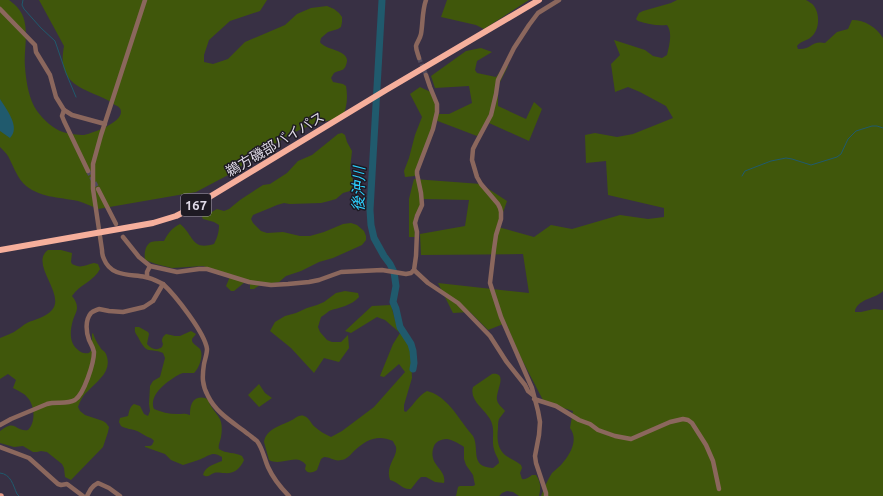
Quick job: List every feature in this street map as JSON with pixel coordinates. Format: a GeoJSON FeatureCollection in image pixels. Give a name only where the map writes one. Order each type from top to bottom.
{"type":"FeatureCollection","features":[{"type":"Feature","properties":{"kind":"highway","name":"鵜方磯部バイパス"},"geometry":{"type":"LineString","coordinates":[[0,250],[158,221],[176,216],[539,0]]}},
{"type":"Feature","properties":{"kind":"street"},"geometry":{"type":"LineString","coordinates":[[145,0],[93,164],[93,189],[104,259],[112,270],[118,273],[147,277],[163,284],[188,314],[205,342],[206,356],[202,376],[208,396],[213,404],[223,414],[256,440],[263,451],[272,475],[280,488],[289,496]]}},
{"type":"Feature","properties":{"kind":"street"},"geometry":{"type":"LineString","coordinates":[[419,58],[416,44],[420,38],[426,0]]}},
{"type":"Feature","properties":{"kind":"street"},"geometry":{"type":"LineString","coordinates":[[546,496],[535,456],[540,422],[532,388],[501,317],[490,283],[494,249],[501,212],[498,204],[477,177],[472,160],[473,149],[490,115],[498,80],[514,48],[529,24],[538,13],[559,0]]}},
{"type":"Feature","properties":{"kind":"street"},"geometry":{"type":"LineString","coordinates":[[0,8],[35,46],[36,52],[50,75],[56,96],[64,110],[72,115],[105,124]]}},
{"type":"Feature","properties":{"kind":"street"},"geometry":{"type":"LineString","coordinates":[[123,237],[139,257],[150,266],[177,272],[207,269],[249,282],[271,285],[309,282],[342,272],[382,270],[406,274],[411,273],[414,270],[416,256],[417,232],[415,223],[422,205],[417,171],[434,129],[437,112],[437,104],[426,75]]}},
{"type":"Feature","properties":{"kind":"street"},"geometry":{"type":"LineString","coordinates":[[64,110],[62,116],[64,122],[88,171]]}},
{"type":"Feature","properties":{"kind":"street"},"geometry":{"type":"LineString","coordinates":[[98,189],[116,224]]}},
{"type":"Feature","properties":{"kind":"street"},"geometry":{"type":"LineString","coordinates":[[147,277],[147,272],[150,266]]}},
{"type":"Feature","properties":{"kind":"street"},"geometry":{"type":"LineString","coordinates":[[414,270],[428,282],[458,303],[490,336],[506,361],[534,397],[556,406],[579,420],[590,424],[598,430],[615,436],[631,439],[670,422],[683,419],[688,420],[692,423],[706,445],[713,461],[719,489]]}},
{"type":"Feature","properties":{"kind":"street"},"geometry":{"type":"LineString","coordinates":[[0,425],[52,402],[68,403],[77,398],[83,389],[93,362],[93,349],[88,339],[87,328],[88,318],[91,313],[100,309],[109,312],[123,312],[144,307],[153,301],[163,284]]}},
{"type":"Feature","properties":{"kind":"street"},"geometry":{"type":"LineString","coordinates":[[0,447],[29,458],[56,482],[61,485],[67,484],[83,496]]}},
{"type":"Feature","properties":{"kind":"street"},"geometry":{"type":"LineString","coordinates":[[87,496],[90,489],[98,483],[109,488],[120,496]]}},
{"type":"Feature","properties":{"kind":"green space"},"geometry":{"type":"Polygon","coordinates":[[[0,0],[10,0],[20,10],[23,18],[26,34],[26,78],[28,90],[34,107],[48,123],[63,132],[84,135],[94,132],[112,124],[120,116],[121,111],[120,108],[105,99],[78,86],[67,76],[64,71],[63,64],[64,46],[39,0],[267,0],[260,11],[230,21],[209,40],[204,55],[204,62],[213,64],[228,59],[245,42],[285,25],[297,14],[311,8],[327,6],[339,13],[342,17],[342,22],[341,27],[328,32],[321,38],[320,42],[326,47],[340,52],[346,57],[347,61],[344,69],[334,73],[331,78],[333,82],[346,86],[347,98],[345,110],[342,118],[316,123],[295,132],[266,149],[230,174],[196,192],[98,209],[78,201],[56,198],[35,192],[23,183],[16,173],[8,156],[0,147],[0,0]]]}},
{"type":"Feature","properties":{"kind":"green space"},"geometry":{"type":"Polygon","coordinates":[[[447,0],[529,0],[484,29],[476,25],[441,17],[447,0]]]}},
{"type":"Feature","properties":{"kind":"green space"},"geometry":{"type":"Polygon","coordinates":[[[677,0],[806,0],[816,9],[818,22],[816,31],[808,39],[797,46],[798,49],[803,49],[820,42],[825,43],[837,32],[848,29],[852,20],[861,21],[870,25],[883,38],[883,291],[880,294],[860,303],[855,312],[874,309],[883,310],[883,496],[541,496],[552,473],[561,465],[572,447],[574,437],[570,428],[573,411],[544,402],[519,354],[506,323],[488,330],[470,312],[453,313],[438,283],[529,293],[523,254],[421,255],[420,234],[465,226],[469,200],[423,199],[414,218],[415,237],[409,237],[409,199],[414,179],[481,184],[507,201],[498,227],[534,237],[551,225],[572,229],[620,215],[648,219],[664,217],[664,208],[608,195],[606,161],[586,163],[585,135],[595,133],[617,137],[633,134],[673,118],[666,106],[640,92],[628,87],[615,92],[611,64],[620,55],[614,40],[645,50],[653,56],[662,58],[667,55],[670,32],[667,25],[649,24],[636,19],[639,13],[643,11],[677,0]]]}},
{"type":"Feature","properties":{"kind":"green space"},"geometry":{"type":"Polygon","coordinates":[[[481,48],[492,52],[477,61],[475,70],[477,73],[496,77],[505,65],[508,66],[498,86],[498,106],[526,119],[534,102],[542,109],[529,141],[489,123],[477,136],[435,120],[415,176],[405,177],[404,171],[422,117],[410,94],[420,87],[435,94],[437,113],[440,114],[449,114],[472,103],[469,86],[435,88],[431,76],[466,51],[481,48]]]}},
{"type":"Feature","properties":{"kind":"green space"},"geometry":{"type":"Polygon","coordinates":[[[342,133],[345,135],[352,151],[350,169],[354,184],[350,191],[343,193],[336,199],[321,203],[284,203],[253,215],[251,219],[261,231],[267,233],[283,232],[300,236],[310,236],[343,224],[351,223],[357,225],[364,231],[366,240],[362,245],[286,276],[279,282],[260,285],[254,289],[250,289],[250,284],[245,282],[234,291],[231,291],[226,286],[229,279],[228,274],[203,266],[172,268],[145,260],[145,250],[147,245],[154,241],[164,241],[170,231],[180,224],[185,228],[197,244],[207,246],[214,244],[218,235],[219,225],[203,219],[203,215],[217,209],[224,211],[229,209],[263,185],[270,184],[287,173],[298,161],[312,155],[338,134],[342,133]]]}},
{"type":"Feature","properties":{"kind":"green space"},"geometry":{"type":"Polygon","coordinates":[[[48,250],[61,250],[72,253],[72,264],[85,266],[94,263],[98,264],[100,269],[94,277],[78,289],[72,296],[77,305],[77,311],[73,318],[71,339],[77,349],[83,353],[89,353],[92,349],[93,333],[101,349],[106,354],[108,365],[106,370],[100,379],[85,394],[78,407],[85,415],[103,421],[109,427],[103,447],[71,480],[65,477],[62,464],[47,452],[33,452],[23,446],[14,447],[0,443],[0,431],[5,427],[12,425],[20,429],[28,430],[32,423],[34,414],[32,404],[23,393],[13,388],[16,380],[8,374],[0,379],[0,338],[14,332],[27,323],[43,317],[52,310],[55,303],[55,296],[43,263],[43,256],[48,250]]]}},
{"type":"Feature","properties":{"kind":"green space"},"geometry":{"type":"Polygon","coordinates":[[[345,291],[358,293],[359,297],[349,304],[329,311],[321,317],[318,327],[320,332],[327,340],[332,342],[341,342],[348,335],[349,348],[339,362],[324,358],[314,373],[291,348],[270,331],[275,322],[285,316],[317,305],[324,302],[336,293],[345,291]]]}},
{"type":"Feature","properties":{"kind":"green space"},"geometry":{"type":"Polygon","coordinates":[[[391,305],[396,323],[409,345],[411,356],[412,378],[404,405],[404,411],[406,412],[427,391],[439,396],[453,410],[473,436],[478,461],[486,467],[493,468],[499,463],[493,445],[492,423],[475,400],[472,392],[473,387],[492,374],[497,374],[501,379],[497,400],[499,405],[505,411],[498,421],[498,443],[500,449],[505,455],[521,465],[522,468],[520,473],[522,479],[536,475],[540,486],[539,496],[519,496],[513,492],[507,491],[499,496],[456,496],[458,487],[475,485],[473,475],[464,459],[464,447],[452,440],[447,439],[440,440],[435,444],[432,455],[433,460],[443,474],[444,483],[435,482],[426,477],[421,477],[411,489],[405,488],[390,480],[389,470],[396,447],[393,441],[387,439],[377,438],[367,441],[345,459],[336,460],[324,457],[321,459],[317,470],[312,472],[306,471],[306,465],[302,461],[293,460],[274,462],[269,460],[264,442],[270,431],[274,428],[302,416],[306,417],[318,430],[331,437],[342,431],[374,407],[405,372],[399,364],[384,377],[380,376],[393,344],[400,333],[385,320],[377,317],[351,333],[345,331],[372,306],[391,305]]]}},
{"type":"Feature","properties":{"kind":"green space"},"geometry":{"type":"Polygon","coordinates":[[[135,327],[139,327],[148,332],[147,344],[156,349],[162,347],[162,339],[166,334],[180,336],[191,331],[196,334],[192,338],[192,341],[201,352],[198,368],[194,373],[180,374],[165,384],[154,398],[154,409],[174,414],[190,415],[191,404],[195,399],[202,398],[208,400],[221,422],[222,433],[219,449],[242,456],[244,460],[241,466],[236,470],[231,473],[215,473],[205,476],[203,475],[206,469],[222,461],[222,457],[212,454],[183,465],[171,460],[165,454],[145,447],[152,445],[154,441],[151,438],[138,431],[121,426],[119,422],[120,418],[128,416],[134,404],[140,406],[144,414],[148,416],[150,411],[150,386],[153,381],[160,377],[165,358],[163,353],[145,348],[135,333],[135,327]]]}},
{"type":"Feature","properties":{"kind":"green space"},"geometry":{"type":"Polygon","coordinates":[[[259,384],[265,393],[272,398],[259,407],[248,395],[259,384]]]}},
{"type":"Feature","properties":{"kind":"water"},"geometry":{"type":"Polygon","coordinates":[[[0,99],[9,113],[13,123],[13,134],[10,138],[0,131],[0,99]]]}},
{"type":"Feature","properties":{"kind":"waterway"},"geometry":{"type":"LineString","coordinates":[[23,0],[22,5],[24,9],[55,41],[76,97]]}},
{"type":"Feature","properties":{"kind":"waterway","name":"後沖川"},"geometry":{"type":"LineString","coordinates":[[382,0],[370,210],[371,225],[374,238],[394,272],[396,286],[393,302],[400,327],[411,344],[414,363],[413,369]]}},
{"type":"Feature","properties":{"kind":"waterway"},"geometry":{"type":"LineString","coordinates":[[742,176],[745,171],[771,161],[786,158],[811,165],[837,157],[841,154],[848,139],[856,131],[872,126],[883,128]]}},
{"type":"Feature","properties":{"kind":"waterway"},"geometry":{"type":"LineString","coordinates":[[0,473],[7,475],[19,496]]}},
{"type":"Feature","properties":{"kind":"tunnel"},"geometry":{"type":"LineString","coordinates":[[419,58],[426,75]]}},
{"type":"Feature","properties":{"kind":"tunnel"},"geometry":{"type":"LineString","coordinates":[[88,171],[98,189]]}}]}
